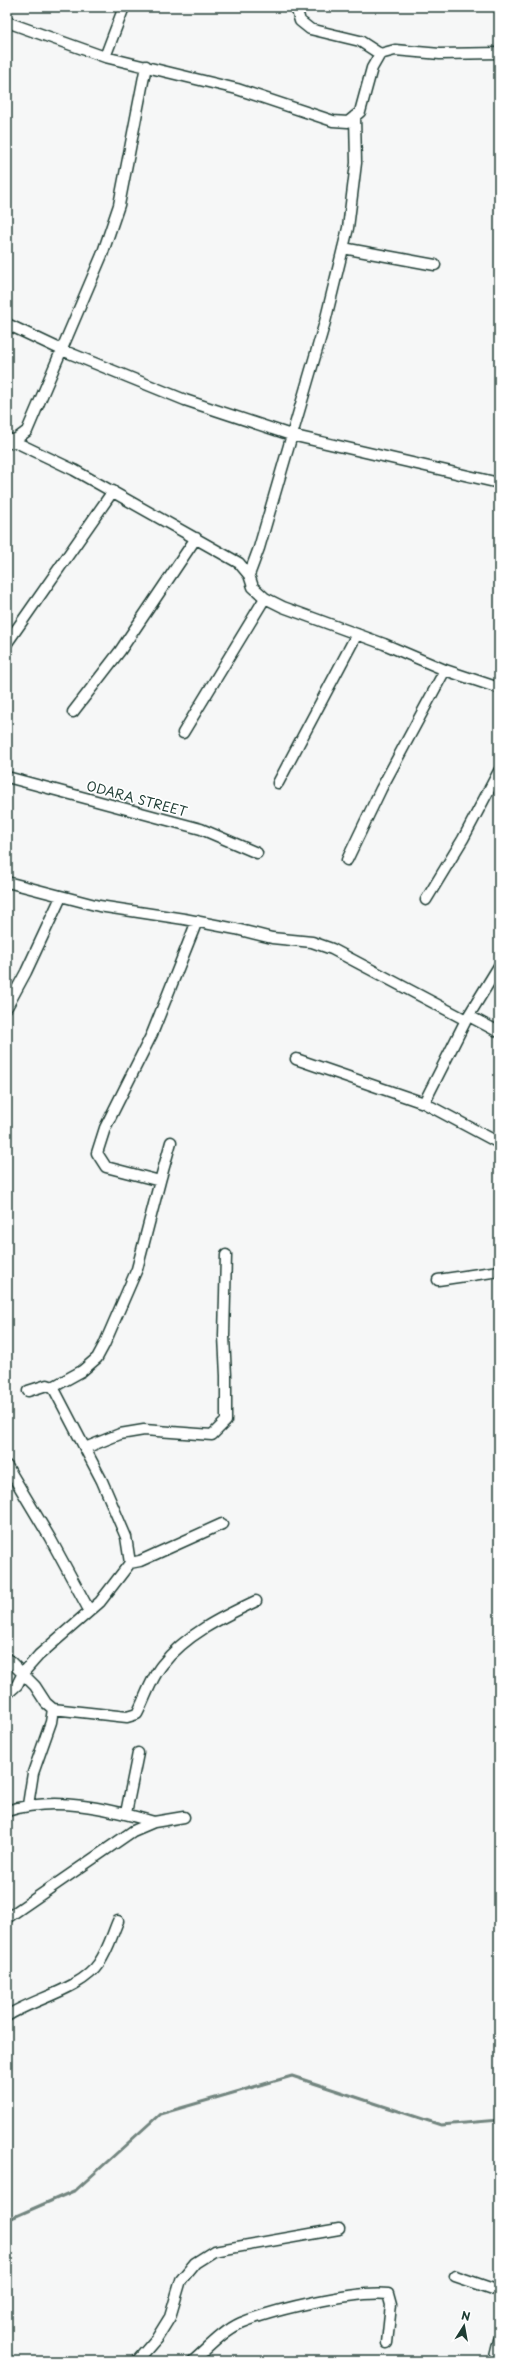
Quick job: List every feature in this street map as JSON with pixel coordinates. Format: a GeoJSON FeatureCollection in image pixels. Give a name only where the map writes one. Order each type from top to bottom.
{"type":"FeatureCollection","features":[{"type":"Feature","properties":{"kind":"street"},"geometry":{"type":"LineString","coordinates":[[105,57],[124,7]]}},
{"type":"Feature","properties":{"kind":"street"},"geometry":{"type":"LineString","coordinates":[[296,7],[300,21],[310,29],[360,41],[380,54]]}},
{"type":"Feature","properties":{"kind":"street"},"geometry":{"type":"LineString","coordinates":[[7,22],[105,57],[237,89],[333,122],[348,122],[360,112],[372,68],[380,54],[395,50],[440,54],[499,53]]}},
{"type":"Feature","properties":{"kind":"street"},"geometry":{"type":"LineString","coordinates":[[9,442],[27,431],[102,255],[119,205],[146,66]]}},
{"type":"Feature","properties":{"kind":"street"},"geometry":{"type":"LineString","coordinates":[[249,575],[259,548],[325,322],[348,228],[356,163],[354,116]]}},
{"type":"Feature","properties":{"kind":"street"},"geometry":{"type":"LineString","coordinates":[[343,248],[435,265]]}},
{"type":"Feature","properties":{"kind":"street"},"geometry":{"type":"LineString","coordinates":[[7,324],[62,350],[185,400],[291,436],[499,483]]}},
{"type":"Feature","properties":{"kind":"street"},"geometry":{"type":"LineString","coordinates":[[9,442],[113,491],[239,563],[249,575],[253,587],[265,598],[282,608],[357,634],[445,670],[499,688]]}},
{"type":"Feature","properties":{"kind":"street"},"geometry":{"type":"LineString","coordinates":[[7,643],[113,491]]}},
{"type":"Feature","properties":{"kind":"street"},"geometry":{"type":"LineString","coordinates":[[73,712],[120,651],[196,538]]}},
{"type":"Feature","properties":{"kind":"street"},"geometry":{"type":"LineString","coordinates":[[183,733],[265,598]]}},
{"type":"Feature","properties":{"kind":"street"},"geometry":{"type":"LineString","coordinates":[[278,783],[357,634]]}},
{"type":"Feature","properties":{"kind":"street"},"geometry":{"type":"LineString","coordinates":[[347,860],[381,789],[445,670]]}},
{"type":"Feature","properties":{"kind":"street"},"geometry":{"type":"LineString","coordinates":[[426,900],[463,839],[499,771]]}},
{"type":"Feature","properties":{"kind":"street","name":"ODARA STREET"},"geometry":{"type":"LineString","coordinates":[[7,776],[201,829],[257,853]]}},
{"type":"Feature","properties":{"kind":"street"},"geometry":{"type":"LineString","coordinates":[[7,882],[100,906],[197,921],[272,938],[312,942],[332,949],[468,1018],[499,1032]]}},
{"type":"Feature","properties":{"kind":"street"},"geometry":{"type":"LineString","coordinates":[[7,1007],[26,972],[61,897]]}},
{"type":"Feature","properties":{"kind":"street"},"geometry":{"type":"LineString","coordinates":[[160,1182],[106,1167],[97,1153],[105,1128],[152,1034],[197,921]]}},
{"type":"Feature","properties":{"kind":"street"},"geometry":{"type":"LineString","coordinates":[[424,1103],[468,1018],[499,966]]}},
{"type":"Feature","properties":{"kind":"street"},"geometry":{"type":"LineString","coordinates":[[296,1059],[424,1103],[499,1143]]}},
{"type":"Feature","properties":{"kind":"street"},"geometry":{"type":"LineString","coordinates":[[53,1387],[82,1371],[97,1358],[104,1345],[137,1270],[171,1142]]}},
{"type":"Feature","properties":{"kind":"street"},"geometry":{"type":"LineString","coordinates":[[85,1448],[120,1434],[144,1430],[212,1435],[226,1421],[224,1336],[226,1256]]}},
{"type":"Feature","properties":{"kind":"street"},"geometry":{"type":"LineString","coordinates":[[438,1280],[499,1271]]}},
{"type":"Feature","properties":{"kind":"street"},"geometry":{"type":"LineString","coordinates":[[28,1391],[47,1385],[53,1387],[85,1448],[126,1537],[130,1563]]}},
{"type":"Feature","properties":{"kind":"street"},"geometry":{"type":"LineString","coordinates":[[7,1466],[50,1538],[89,1610]]}},
{"type":"Feature","properties":{"kind":"street"},"geometry":{"type":"LineString","coordinates":[[7,1694],[17,1685],[23,1673],[39,1654],[100,1602],[130,1563],[140,1561],[222,1524]]}},
{"type":"Feature","properties":{"kind":"street"},"geometry":{"type":"LineString","coordinates":[[7,1658],[23,1673],[53,1709],[128,1717],[137,1714],[161,1666],[178,1648],[220,1618],[256,1602]]}},
{"type":"Feature","properties":{"kind":"street"},"geometry":{"type":"LineString","coordinates":[[28,1804],[33,1773],[51,1722],[53,1709]]}},
{"type":"Feature","properties":{"kind":"street"},"geometry":{"type":"LineString","coordinates":[[126,1813],[138,1753]]}},
{"type":"Feature","properties":{"kind":"street"},"geometry":{"type":"LineString","coordinates":[[7,1811],[28,1804],[61,1803],[126,1813],[154,1822]]}},
{"type":"Feature","properties":{"kind":"street"},"geometry":{"type":"LineString","coordinates":[[7,1918],[133,1831],[154,1822],[184,1817]]}},
{"type":"Feature","properties":{"kind":"street"},"geometry":{"type":"LineString","coordinates":[[7,2016],[54,1993],[89,1973],[98,1964],[104,1954],[118,1921]]}},
{"type":"Feature","properties":{"kind":"street"},"geometry":{"type":"LineString","coordinates":[[137,2361],[157,2338],[170,2317],[180,2280],[202,2259],[214,2251],[339,2229]]}},
{"type":"Feature","properties":{"kind":"street"},"geometry":{"type":"LineString","coordinates":[[455,2276],[499,2291]]}},
{"type":"Feature","properties":{"kind":"street"},"geometry":{"type":"LineString","coordinates":[[193,2361],[222,2335],[240,2324],[275,2311],[324,2301],[379,2293],[388,2294],[391,2305],[387,2343]]}},
{"type":"Feature","properties":{"kind":"street"},"geometry":{"type":"LineString","coordinates":[[494,2361],[499,2340]]}},
{"type":"Feature","properties":{"kind":"waterway"},"geometry":{"type":"LineString","coordinates":[[7,2220],[76,2190],[160,2114],[292,2076],[441,2125],[499,2120]]}}]}
